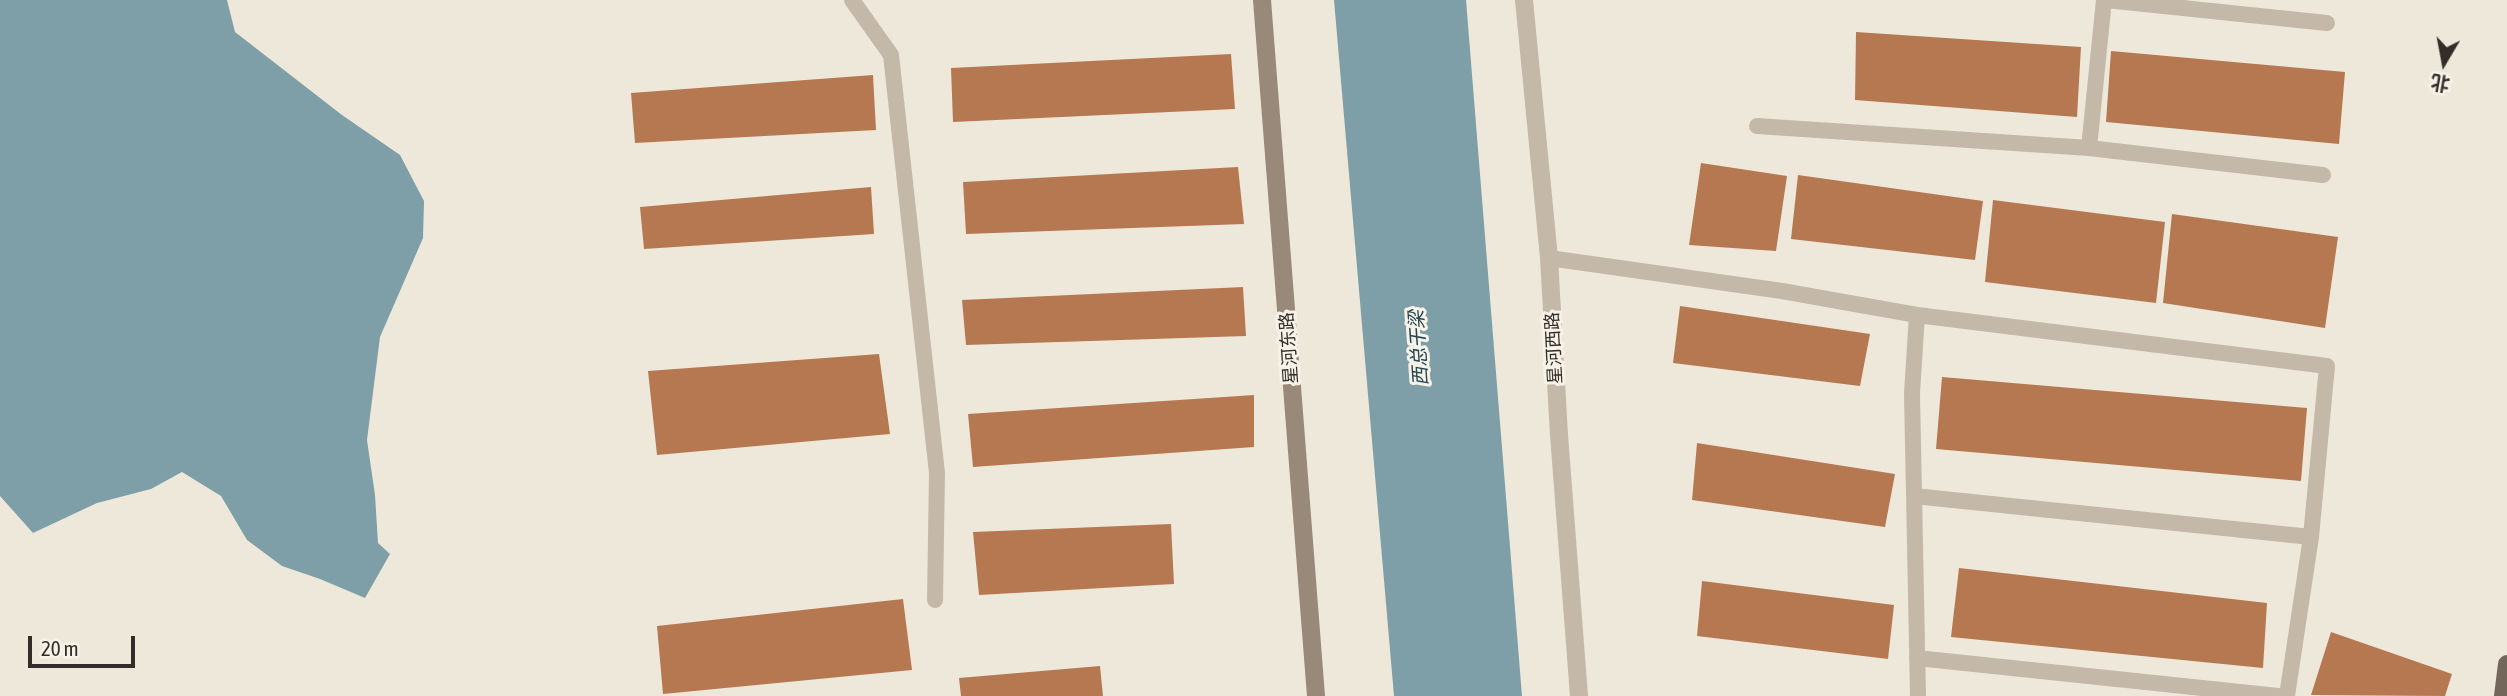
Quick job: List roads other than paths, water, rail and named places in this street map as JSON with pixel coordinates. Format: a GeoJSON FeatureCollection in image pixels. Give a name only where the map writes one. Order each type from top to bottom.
{"type":"FeatureCollection","features":[{"type":"Feature","properties":{"kind":"main road","name":"星河东路"},"geometry":{"type":"LineString","coordinates":[[1262,0],[1316,696]]}},
{"type":"Feature","properties":{"kind":"main road"},"geometry":{"type":"LineString","coordinates":[[2503,696],[2507,664]]}},
{"type":"Feature","properties":{"kind":"street","name":"星河西路"},"geometry":{"type":"LineString","coordinates":[[1524,0],[1549,258],[1559,435],[1579,696]]}},
{"type":"Feature","properties":{"kind":"lane"},"geometry":{"type":"LineString","coordinates":[[852,0],[891,55],[937,473],[934,600]]}},
{"type":"Feature","properties":{"kind":"lane"},"geometry":{"type":"LineString","coordinates":[[2089,148],[2105,0],[2327,23]]}},
{"type":"Feature","properties":{"kind":"lane"},"geometry":{"type":"LineString","coordinates":[[1757,126],[2089,148],[2323,175]]}},
{"type":"Feature","properties":{"kind":"lane"},"geometry":{"type":"LineString","coordinates":[[1549,258],[1782,291],[1917,315],[2327,366],[2311,537],[2287,696]]}},
{"type":"Feature","properties":{"kind":"lane"},"geometry":{"type":"LineString","coordinates":[[1917,315],[1912,393],[1917,696]]}},
{"type":"Feature","properties":{"kind":"lane"},"geometry":{"type":"LineString","coordinates":[[1914,496],[2311,537]]}},
{"type":"Feature","properties":{"kind":"lane"},"geometry":{"type":"LineString","coordinates":[[1917,658],[2278,696]]}},
{"type":"Feature","properties":{"kind":"water"},"geometry":{"type":"Polygon","coordinates":[[[0,0],[227,0],[235,32],[342,115],[400,155],[424,201],[423,238],[380,337],[367,440],[375,495],[378,543],[390,554],[365,598],[282,566],[247,540],[221,496],[182,472],[151,489],[97,503],[33,533],[0,496],[0,0]]]}},
{"type":"Feature","properties":{"kind":"water","name":"西总干梁"},"geometry":{"type":"Polygon","coordinates":[[[1334,0],[1466,0],[1522,696],[1394,696],[1334,0]]]}}]}
